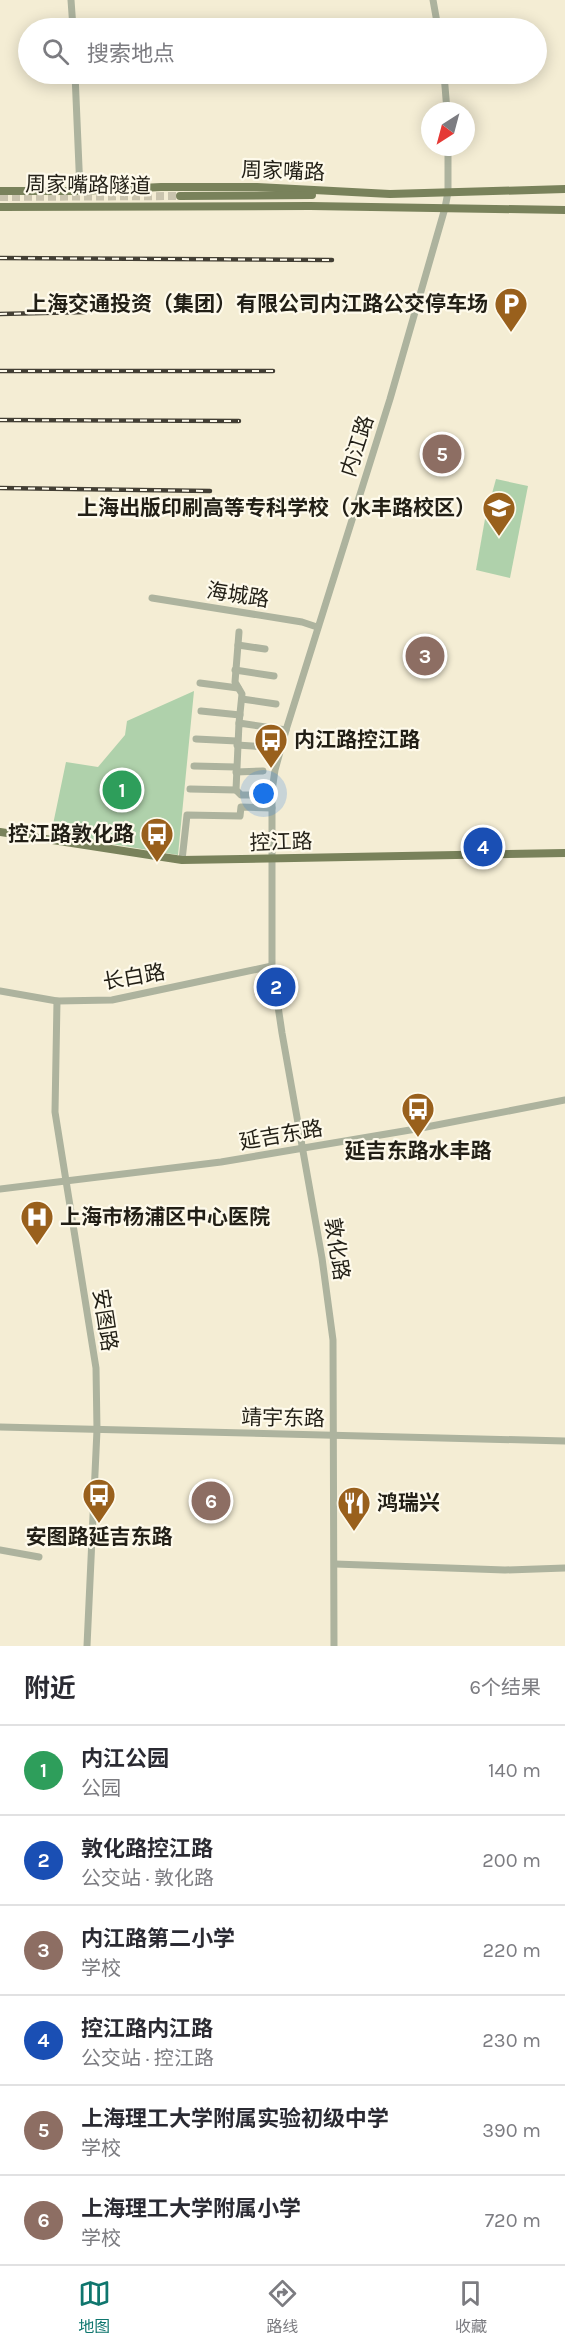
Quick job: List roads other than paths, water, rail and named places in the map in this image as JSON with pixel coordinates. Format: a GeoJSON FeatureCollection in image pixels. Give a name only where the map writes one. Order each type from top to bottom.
{"type":"FeatureCollection","features":[{"type":"Feature","properties":{"kind":"main road","name":"周家嘴路"},"geometry":{"type":"LineString","coordinates":[[0,191],[257,187],[390,194],[565,189]]}},
{"type":"Feature","properties":{"kind":"main road","name":"周家嘴路隧道"},"geometry":{"type":"LineString","coordinates":[[180,196],[390,194]]}},
{"type":"Feature","properties":{"kind":"main road","name":"周家嘴路隧道"},"geometry":{"type":"LineString","coordinates":[[0,201],[176,206]]}},
{"type":"Feature","properties":{"kind":"main road","name":"周家嘴路"},"geometry":{"type":"LineString","coordinates":[[0,207],[176,206],[565,210]]}},
{"type":"Feature","properties":{"kind":"main road","name":"控江路"},"geometry":{"type":"LineString","coordinates":[[0,832],[182,860],[565,853]]}},
{"type":"Feature","properties":{"kind":"street"},"geometry":{"type":"LineString","coordinates":[[71,0],[72,18]]}},
{"type":"Feature","properties":{"kind":"street"},"geometry":{"type":"LineString","coordinates":[[434,0],[437,18]]}},
{"type":"Feature","properties":{"kind":"street"},"geometry":{"type":"LineString","coordinates":[[75,84],[80,191]]}},
{"type":"Feature","properties":{"kind":"street"},"geometry":{"type":"LineString","coordinates":[[445,84],[446,102]]}},
{"type":"Feature","properties":{"kind":"street","name":"内江路"},"geometry":{"type":"LineString","coordinates":[[272,860],[275,770],[317,627],[390,399],[445,208],[448,192],[448,156]]}},
{"type":"Feature","properties":{"kind":"street","name":"海城路"},"geometry":{"type":"LineString","coordinates":[[152,598],[302,622],[317,627]]}},
{"type":"Feature","properties":{"kind":"street"},"geometry":{"type":"LineString","coordinates":[[236,790],[237,743],[242,699],[242,694],[235,682],[239,633]]}},
{"type":"Feature","properties":{"kind":"street"},"geometry":{"type":"LineString","coordinates":[[238,645],[265,649]]}},
{"type":"Feature","properties":{"kind":"street"},"geometry":{"type":"LineString","coordinates":[[235,670],[274,676]]}},
{"type":"Feature","properties":{"kind":"street"},"geometry":{"type":"LineString","coordinates":[[200,683],[238,688]]}},
{"type":"Feature","properties":{"kind":"street"},"geometry":{"type":"LineString","coordinates":[[242,699],[276,704]]}},
{"type":"Feature","properties":{"kind":"street"},"geometry":{"type":"LineString","coordinates":[[201,711],[286,729]]}},
{"type":"Feature","properties":{"kind":"street"},"geometry":{"type":"LineString","coordinates":[[196,739],[267,747]]}},
{"type":"Feature","properties":{"kind":"street"},"geometry":{"type":"LineString","coordinates":[[194,766],[263,771]]}},
{"type":"Feature","properties":{"kind":"street"},"geometry":{"type":"LineString","coordinates":[[189,789],[236,790],[242,795],[263,795]]}},
{"type":"Feature","properties":{"kind":"street"},"geometry":{"type":"LineString","coordinates":[[182,860],[187,815],[240,816],[241,807],[272,807]]}},
{"type":"Feature","properties":{"kind":"street","name":"敦化路"},"geometry":{"type":"LineString","coordinates":[[272,860],[272,966],[331,1322],[334,1435],[334,1646]]}},
{"type":"Feature","properties":{"kind":"street","name":"长白路"},"geometry":{"type":"LineString","coordinates":[[0,991],[57,1001],[99,1001],[130,997],[272,966]]}},
{"type":"Feature","properties":{"kind":"street","name":"安图路"},"geometry":{"type":"LineString","coordinates":[[57,1001],[55,1112],[94,1349],[97,1430],[87,1646]]}},
{"type":"Feature","properties":{"kind":"street","name":"延吉东路"},"geometry":{"type":"LineString","coordinates":[[0,1189],[189,1167],[416,1130],[565,1100]]}},
{"type":"Feature","properties":{"kind":"street","name":"靖宇东路"},"geometry":{"type":"LineString","coordinates":[[0,1427],[565,1441]]}},
{"type":"Feature","properties":{"kind":"street"},"geometry":{"type":"LineString","coordinates":[[0,1550],[39,1557]]}},
{"type":"Feature","properties":{"kind":"street"},"geometry":{"type":"LineString","coordinates":[[335,1564],[505,1570],[565,1568]]}},
{"type":"Feature","properties":{"kind":"tunnel"},"geometry":{"type":"LineString","coordinates":[[0,197],[180,196]]}},
{"type":"Feature","properties":{"kind":"railway"},"geometry":{"type":"LineString","coordinates":[[0,258],[332,260]]}},
{"type":"Feature","properties":{"kind":"railway"},"geometry":{"type":"LineString","coordinates":[[0,314],[86,312]]}},
{"type":"Feature","properties":{"kind":"railway"},"geometry":{"type":"LineString","coordinates":[[0,371],[273,371]]}},
{"type":"Feature","properties":{"kind":"railway"},"geometry":{"type":"LineString","coordinates":[[0,420],[239,421]]}},
{"type":"Feature","properties":{"kind":"railway"},"geometry":{"type":"LineString","coordinates":[[0,488],[210,491]]}},
{"type":"Feature","properties":{"kind":"place","name":"上海交通投资（集团）有限公司内江路公交停车场"},"geometry":{"type":"Point","coordinates":[511,333]}},
{"type":"Feature","properties":{"kind":"place","name":"上海理工大学附属实验初级中学"},"geometry":{"type":"Point","coordinates":[442,454]}},
{"type":"Feature","properties":{"kind":"place","name":"上海出版印刷高等专科学校（水丰路校区）"},"geometry":{"type":"Point","coordinates":[499,537]}},
{"type":"Feature","properties":{"kind":"place","name":"内江路第二小学"},"geometry":{"type":"Point","coordinates":[425,656]}},
{"type":"Feature","properties":{"kind":"place","name":"内江路控江路"},"geometry":{"type":"Point","coordinates":[271,769]}},
{"type":"Feature","properties":{"kind":"place","name":"内江公园"},"geometry":{"type":"Point","coordinates":[122,790]}},
{"type":"Feature","properties":{"kind":"place","name":"控江路内江路"},"geometry":{"type":"Point","coordinates":[483,847]}},
{"type":"Feature","properties":{"kind":"place","name":"控江路敦化路"},"geometry":{"type":"Point","coordinates":[157,863]}},
{"type":"Feature","properties":{"kind":"place","name":"敦化路控江路"},"geometry":{"type":"Point","coordinates":[276,987]}},
{"type":"Feature","properties":{"kind":"place","name":"延吉东路水丰路"},"geometry":{"type":"Point","coordinates":[418,1138]}},
{"type":"Feature","properties":{"kind":"place","name":"上海市杨浦区中心医院"},"geometry":{"type":"Point","coordinates":[37,1246]}},
{"type":"Feature","properties":{"kind":"place","name":"上海理工大学附属小学"},"geometry":{"type":"Point","coordinates":[211,1501]}},
{"type":"Feature","properties":{"kind":"place","name":"安图路延吉东路"},"geometry":{"type":"Point","coordinates":[99,1524]}},
{"type":"Feature","properties":{"kind":"place","name":"鸿瑞兴"},"geometry":{"type":"Point","coordinates":[354,1532]}}]}
